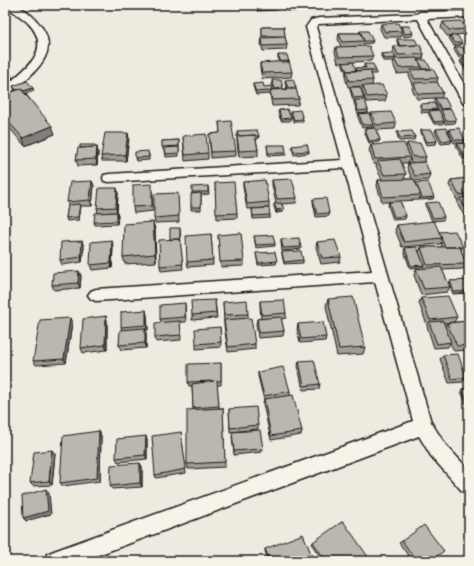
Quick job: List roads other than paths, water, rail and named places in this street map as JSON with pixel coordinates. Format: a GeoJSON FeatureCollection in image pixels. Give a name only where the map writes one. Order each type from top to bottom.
{"type":"FeatureCollection","features":[{"type":"Feature","properties":{"kind":"street"},"geometry":{"type":"LineString","coordinates":[[5,92],[26,73],[40,57],[44,42],[32,21],[11,5]]}},
{"type":"Feature","properties":{"kind":"street"},"geometry":{"type":"LineString","coordinates":[[469,14],[420,15],[319,21],[310,27],[423,426],[438,450],[469,484]]}},
{"type":"Feature","properties":{"kind":"street"},"geometry":{"type":"LineString","coordinates":[[420,15],[469,103]]}},
{"type":"Feature","properties":{"kind":"street"},"geometry":{"type":"LineString","coordinates":[[109,178],[349,164]]}},
{"type":"Feature","properties":{"kind":"street"},"geometry":{"type":"LineString","coordinates":[[96,295],[380,276]]}},
{"type":"Feature","properties":{"kind":"street"},"geometry":{"type":"LineString","coordinates":[[54,561],[423,426]]}}]}
